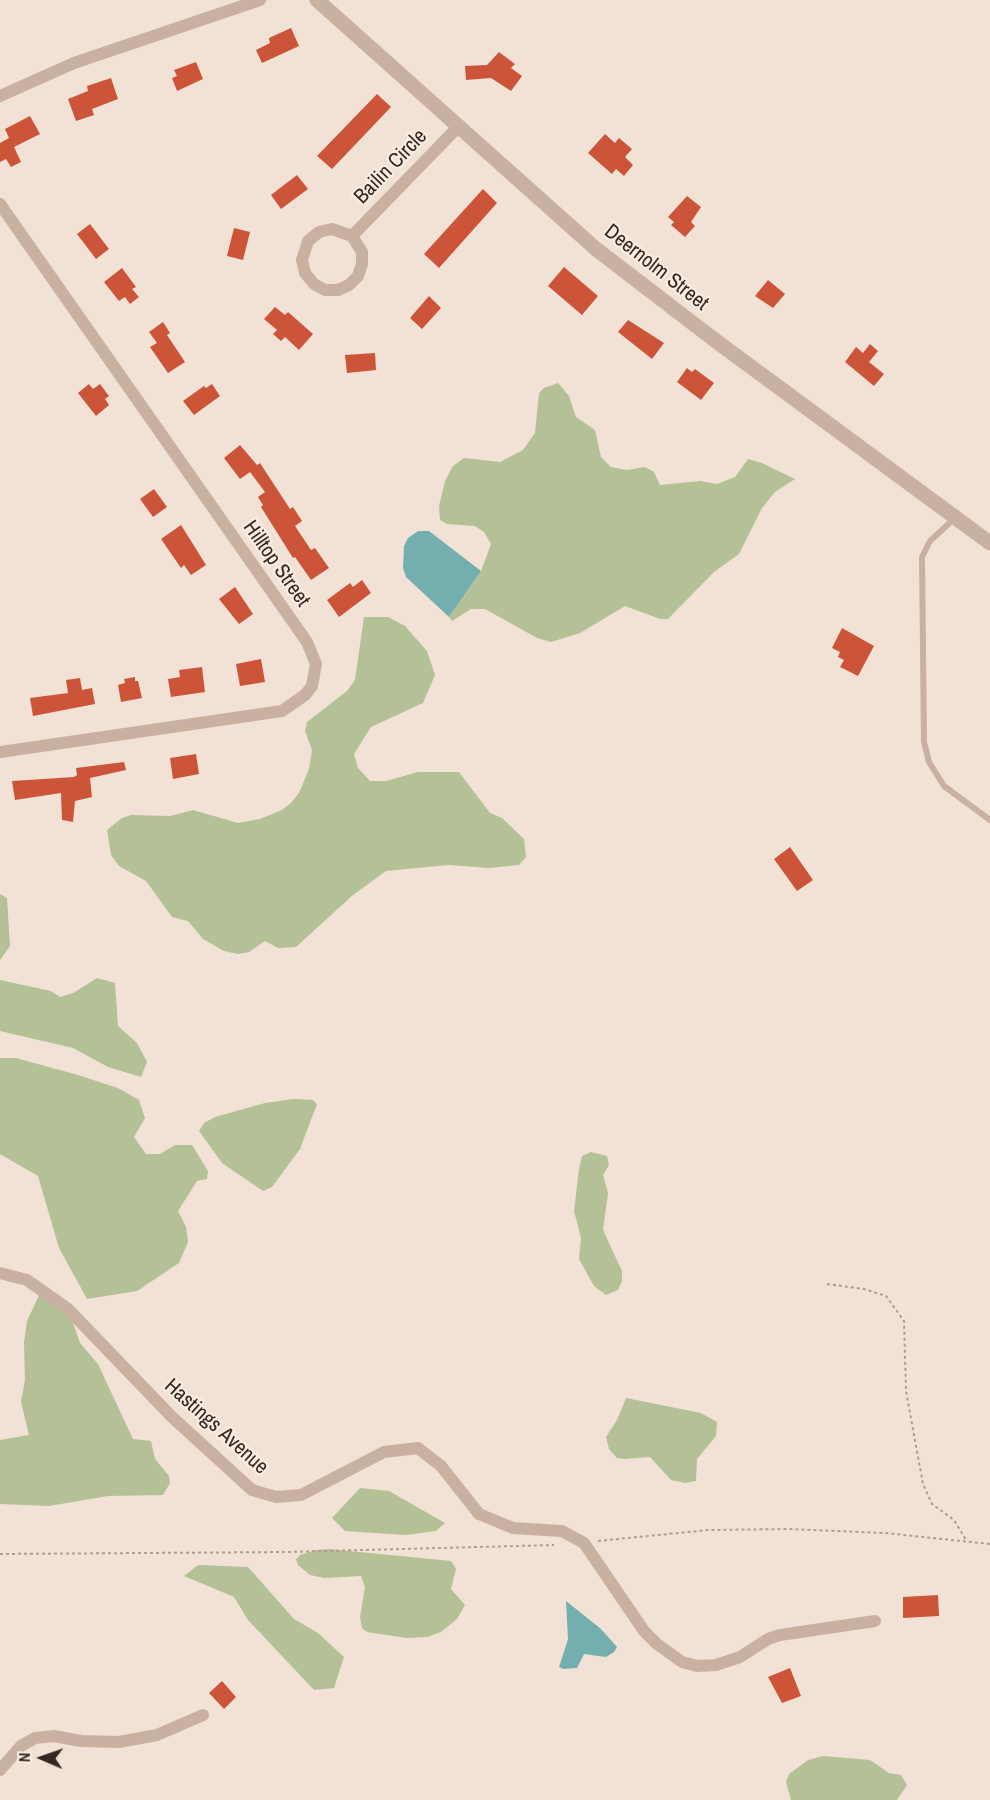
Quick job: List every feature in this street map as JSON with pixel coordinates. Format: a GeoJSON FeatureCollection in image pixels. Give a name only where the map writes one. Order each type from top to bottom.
{"type":"FeatureCollection","features":[{"type":"Feature","properties":{"kind":"street"},"geometry":{"type":"LineString","coordinates":[[0,96],[74,63],[260,0]]}},
{"type":"Feature","properties":{"kind":"street","name":"Deernolm Street"},"geometry":{"type":"LineString","coordinates":[[317,0],[596,249],[716,341],[957,516],[990,543]]}},
{"type":"Feature","properties":{"kind":"street","name":"Bailin Circle"},"geometry":{"type":"LineString","coordinates":[[352,236],[459,126]]}},
{"type":"Feature","properties":{"kind":"street","name":"Hilltop Street"},"geometry":{"type":"LineString","coordinates":[[0,204],[307,642],[316,664],[312,686],[305,695],[282,711],[0,752]]}},
{"type":"Feature","properties":{"kind":"street","name":"Bailin Circle"},"geometry":{"type":"LineString","coordinates":[[332,229],[352,236],[363,258],[358,276],[349,285],[338,290],[326,290],[314,284],[305,273],[302,260],[308,241],[319,232],[332,229]]}},
{"type":"Feature","properties":{"kind":"street","name":"Hastings Avenue"},"geometry":{"type":"LineString","coordinates":[[0,1273],[27,1280],[68,1309],[172,1417],[252,1490],[276,1497],[301,1495],[384,1452],[418,1449],[430,1455],[469,1503],[490,1520],[513,1528],[562,1531],[584,1543]]}},
{"type":"Feature","properties":{"kind":"street"},"geometry":{"type":"LineString","coordinates":[[584,1543],[644,1631],[669,1653],[696,1666],[726,1663],[780,1635],[875,1621]]}},
{"type":"Feature","properties":{"kind":"street"},"geometry":{"type":"LineString","coordinates":[[0,1770],[21,1746],[35,1738],[54,1736],[81,1741],[119,1742],[157,1736],[203,1715]]}},
{"type":"Feature","properties":{"kind":"lane"},"geometry":{"type":"LineString","coordinates":[[957,516],[930,541],[922,557],[924,742],[929,762],[939,780],[990,820]]}},
{"type":"Feature","properties":{"kind":"path"},"geometry":{"type":"LineString","coordinates":[[827,1284],[864,1289],[886,1296],[904,1321],[906,1390],[923,1485],[932,1504],[954,1520],[966,1540]]}},
{"type":"Feature","properties":{"kind":"path"},"geometry":{"type":"LineString","coordinates":[[584,1543],[708,1530],[788,1529],[885,1533],[990,1544]]}},
{"type":"Feature","properties":{"kind":"path"},"geometry":{"type":"LineString","coordinates":[[0,1554],[287,1552],[557,1545]]}},
{"type":"Feature","properties":{"kind":"green space"},"geometry":{"type":"Polygon","coordinates":[[[558,383],[569,396],[576,417],[595,430],[601,457],[611,467],[627,470],[645,467],[654,472],[660,485],[700,481],[717,484],[735,477],[748,459],[762,463],[795,479],[775,492],[762,508],[739,554],[714,572],[668,619],[660,619],[625,606],[580,633],[551,642],[537,638],[485,609],[471,609],[452,621],[449,617],[481,571],[491,544],[484,532],[475,526],[447,524],[440,520],[439,506],[445,481],[453,466],[464,458],[500,462],[523,450],[535,433],[539,393],[544,388],[558,383]]]}},
{"type":"Feature","properties":{"kind":"green space"},"geometry":{"type":"Polygon","coordinates":[[[364,617],[388,617],[405,626],[427,651],[435,675],[423,703],[371,727],[354,754],[358,768],[370,781],[386,781],[418,772],[459,772],[490,813],[502,818],[524,839],[526,857],[519,865],[489,868],[449,865],[386,871],[353,895],[296,947],[278,948],[265,941],[249,952],[238,954],[224,951],[203,939],[188,921],[172,917],[146,881],[119,866],[111,855],[107,830],[122,818],[131,815],[170,816],[193,810],[238,823],[260,819],[282,810],[291,803],[299,793],[309,769],[312,750],[305,731],[307,722],[347,691],[355,680],[364,617]]]}},
{"type":"Feature","properties":{"kind":"green space"},"geometry":{"type":"Polygon","coordinates":[[[0,894],[7,898],[10,946],[0,960],[0,894]]]}},
{"type":"Feature","properties":{"kind":"green space"},"geometry":{"type":"Polygon","coordinates":[[[97,978],[115,983],[118,1026],[137,1043],[147,1062],[141,1077],[108,1067],[73,1048],[0,1031],[0,980],[51,991],[60,997],[73,993],[97,978]]]}},
{"type":"Feature","properties":{"kind":"green space"},"geometry":{"type":"Polygon","coordinates":[[[0,1058],[16,1058],[78,1075],[118,1088],[139,1100],[145,1118],[134,1137],[146,1154],[160,1154],[175,1145],[192,1145],[208,1171],[207,1179],[197,1181],[178,1211],[186,1227],[188,1242],[179,1263],[137,1291],[87,1299],[59,1248],[38,1176],[0,1154],[0,1058]]]}},
{"type":"Feature","properties":{"kind":"green space"},"geometry":{"type":"Polygon","coordinates":[[[294,1099],[313,1100],[317,1104],[300,1149],[272,1187],[263,1191],[222,1163],[199,1131],[204,1123],[215,1117],[265,1103],[294,1099]]]}},
{"type":"Feature","properties":{"kind":"green space"},"geometry":{"type":"Polygon","coordinates":[[[591,1152],[607,1156],[609,1165],[603,1175],[608,1193],[603,1230],[622,1271],[622,1281],[618,1290],[606,1295],[594,1286],[579,1259],[581,1238],[574,1211],[582,1156],[591,1152]]]}},
{"type":"Feature","properties":{"kind":"green space"},"geometry":{"type":"Polygon","coordinates":[[[41,1291],[70,1314],[80,1343],[98,1364],[133,1439],[151,1441],[155,1459],[169,1476],[170,1483],[163,1495],[108,1496],[49,1506],[0,1504],[0,1440],[29,1435],[21,1402],[25,1380],[24,1343],[27,1321],[41,1291]]]}},
{"type":"Feature","properties":{"kind":"green space"},"geometry":{"type":"Polygon","coordinates":[[[626,1398],[701,1413],[717,1422],[716,1436],[697,1459],[696,1481],[685,1483],[671,1480],[650,1457],[617,1458],[609,1449],[606,1437],[617,1420],[626,1398]]]}},
{"type":"Feature","properties":{"kind":"green space"},"geometry":{"type":"Polygon","coordinates":[[[360,1488],[389,1491],[445,1523],[436,1531],[406,1535],[345,1531],[332,1518],[360,1488]]]}},
{"type":"Feature","properties":{"kind":"green space"},"geometry":{"type":"Polygon","coordinates":[[[329,1549],[451,1561],[456,1569],[451,1589],[465,1605],[457,1619],[441,1632],[427,1637],[406,1638],[367,1632],[362,1628],[360,1617],[365,1587],[361,1576],[324,1578],[310,1575],[298,1565],[296,1559],[300,1555],[315,1550],[329,1549]]]}},
{"type":"Feature","properties":{"kind":"green space"},"geometry":{"type":"Polygon","coordinates":[[[198,1565],[248,1567],[294,1619],[318,1633],[344,1657],[334,1688],[314,1690],[248,1620],[234,1597],[184,1576],[198,1565]]]}},
{"type":"Feature","properties":{"kind":"green space"},"geometry":{"type":"Polygon","coordinates":[[[823,1756],[870,1760],[889,1773],[901,1775],[907,1785],[897,1800],[791,1800],[786,1782],[789,1774],[808,1760],[823,1756]]]}},
{"type":"Feature","properties":{"kind":"water"},"geometry":{"type":"Polygon","coordinates":[[[418,531],[429,531],[481,571],[449,617],[406,577],[403,568],[404,546],[408,538],[418,531]]]}},
{"type":"Feature","properties":{"kind":"water"},"geometry":{"type":"Polygon","coordinates":[[[566,1601],[601,1629],[617,1647],[614,1652],[606,1657],[584,1654],[577,1668],[559,1667],[568,1639],[566,1601]]]}},
{"type":"Feature","properties":{"kind":"building"},"geometry":{"type":"Polygon","coordinates":[[[291,28],[299,46],[262,63],[256,50],[270,43],[269,38],[291,28]]]}},
{"type":"Feature","properties":{"kind":"building"},"geometry":{"type":"Polygon","coordinates":[[[499,52],[515,64],[511,68],[522,76],[511,91],[491,78],[466,80],[465,66],[487,65],[499,52]]]}},
{"type":"Feature","properties":{"kind":"building"},"geometry":{"type":"Polygon","coordinates":[[[196,62],[203,79],[177,91],[172,78],[177,76],[174,70],[196,62]]]}},
{"type":"Feature","properties":{"kind":"building"},"geometry":{"type":"Polygon","coordinates":[[[111,78],[118,99],[92,109],[94,115],[76,121],[68,99],[88,91],[87,86],[111,78]]]}},
{"type":"Feature","properties":{"kind":"building"},"geometry":{"type":"Polygon","coordinates":[[[377,94],[391,107],[332,169],[317,156],[377,94]]]}},
{"type":"Feature","properties":{"kind":"building"},"geometry":{"type":"Polygon","coordinates":[[[30,116],[40,134],[14,147],[21,162],[11,167],[6,159],[0,162],[0,143],[9,138],[5,129],[30,116]]]}},
{"type":"Feature","properties":{"kind":"building"},"geometry":{"type":"Polygon","coordinates":[[[605,134],[615,143],[619,138],[632,149],[625,157],[633,165],[624,176],[616,169],[612,174],[588,153],[605,134]]]}},
{"type":"Feature","properties":{"kind":"building"},"geometry":{"type":"Polygon","coordinates":[[[297,175],[308,189],[281,209],[271,195],[297,175]]]}},
{"type":"Feature","properties":{"kind":"building"},"geometry":{"type":"Polygon","coordinates":[[[483,189],[497,203],[439,268],[424,254],[483,189]]]}},
{"type":"Feature","properties":{"kind":"building"},"geometry":{"type":"Polygon","coordinates":[[[687,196],[701,207],[691,222],[695,226],[685,237],[671,225],[674,222],[668,217],[687,196]]]}},
{"type":"Feature","properties":{"kind":"building"},"geometry":{"type":"Polygon","coordinates":[[[90,224],[109,249],[96,259],[77,234],[90,224]]]}},
{"type":"Feature","properties":{"kind":"building"},"geometry":{"type":"Polygon","coordinates":[[[234,228],[250,232],[243,260],[227,256],[234,228]]]}},
{"type":"Feature","properties":{"kind":"building"},"geometry":{"type":"Polygon","coordinates":[[[564,267],[598,296],[582,315],[548,286],[564,267]]]}},
{"type":"Feature","properties":{"kind":"building"},"geometry":{"type":"Polygon","coordinates":[[[122,268],[136,287],[132,289],[139,297],[130,304],[125,297],[119,301],[104,282],[122,268]]]}},
{"type":"Feature","properties":{"kind":"building"},"geometry":{"type":"Polygon","coordinates":[[[768,280],[785,294],[773,308],[755,296],[768,280]]]}},
{"type":"Feature","properties":{"kind":"building"},"geometry":{"type":"Polygon","coordinates":[[[429,296],[441,308],[422,329],[410,318],[429,296]]]}},
{"type":"Feature","properties":{"kind":"building"},"geometry":{"type":"Polygon","coordinates":[[[275,307],[285,315],[288,312],[313,334],[299,350],[285,337],[281,341],[273,334],[277,330],[264,319],[275,307]]]}},
{"type":"Feature","properties":{"kind":"building"},"geometry":{"type":"Polygon","coordinates":[[[628,320],[664,343],[652,359],[618,332],[628,320]]]}},
{"type":"Feature","properties":{"kind":"building"},"geometry":{"type":"Polygon","coordinates":[[[163,322],[170,333],[167,335],[185,362],[168,373],[150,347],[157,343],[149,332],[163,322]]]}},
{"type":"Feature","properties":{"kind":"building"},"geometry":{"type":"Polygon","coordinates":[[[870,344],[878,351],[869,362],[884,374],[874,386],[845,362],[856,347],[863,353],[870,344]]]}},
{"type":"Feature","properties":{"kind":"building"},"geometry":{"type":"Polygon","coordinates":[[[375,353],[376,370],[347,373],[345,355],[375,353]]]}},
{"type":"Feature","properties":{"kind":"building"},"geometry":{"type":"Polygon","coordinates":[[[687,368],[692,372],[695,369],[714,383],[701,400],[677,382],[687,368]]]}},
{"type":"Feature","properties":{"kind":"building"},"geometry":{"type":"Polygon","coordinates":[[[89,384],[93,389],[100,384],[109,396],[105,399],[109,405],[96,416],[78,393],[89,384]]]}},
{"type":"Feature","properties":{"kind":"building"},"geometry":{"type":"Polygon","coordinates":[[[212,384],[220,396],[194,415],[183,401],[204,386],[206,388],[212,384]]]}},
{"type":"Feature","properties":{"kind":"building"},"geometry":{"type":"Polygon","coordinates":[[[240,445],[257,465],[260,463],[290,509],[293,507],[302,521],[295,526],[311,550],[315,548],[329,568],[311,580],[295,557],[293,558],[261,507],[263,505],[258,497],[265,492],[250,472],[240,479],[224,458],[240,445]]]}},
{"type":"Feature","properties":{"kind":"building"},"geometry":{"type":"Polygon","coordinates":[[[154,489],[167,507],[153,517],[140,499],[154,489]]]}},
{"type":"Feature","properties":{"kind":"building"},"geometry":{"type":"Polygon","coordinates":[[[181,525],[206,565],[191,575],[184,565],[181,568],[161,539],[181,525]]]}},
{"type":"Feature","properties":{"kind":"building"},"geometry":{"type":"Polygon","coordinates":[[[362,580],[371,593],[339,617],[327,600],[350,583],[353,587],[362,580]]]}},
{"type":"Feature","properties":{"kind":"building"},"geometry":{"type":"Polygon","coordinates":[[[235,587],[253,614],[239,624],[219,599],[235,587]]]}},
{"type":"Feature","properties":{"kind":"building"},"geometry":{"type":"Polygon","coordinates":[[[842,628],[874,646],[858,676],[840,667],[844,660],[838,657],[840,652],[832,648],[842,628]]]}},
{"type":"Feature","properties":{"kind":"building"},"geometry":{"type":"Polygon","coordinates":[[[261,659],[265,682],[240,686],[236,664],[261,659]]]}},
{"type":"Feature","properties":{"kind":"building"},"geometry":{"type":"Polygon","coordinates":[[[202,667],[205,692],[171,697],[168,679],[180,677],[179,670],[202,667]]]}},
{"type":"Feature","properties":{"kind":"building"},"geometry":{"type":"Polygon","coordinates":[[[135,677],[142,698],[121,702],[118,685],[125,683],[124,679],[135,677]]]}},
{"type":"Feature","properties":{"kind":"building"},"geometry":{"type":"Polygon","coordinates":[[[80,678],[82,690],[92,688],[95,704],[33,716],[30,698],[68,693],[66,680],[80,678]]]}},
{"type":"Feature","properties":{"kind":"building"},"geometry":{"type":"Polygon","coordinates":[[[196,754],[199,774],[173,779],[170,758],[196,754]]]}},
{"type":"Feature","properties":{"kind":"building"},"geometry":{"type":"Polygon","coordinates":[[[124,762],[126,770],[90,778],[92,797],[75,801],[73,822],[62,820],[61,793],[15,800],[12,781],[74,777],[77,775],[76,768],[124,762]]]}},
{"type":"Feature","properties":{"kind":"building"},"geometry":{"type":"Polygon","coordinates":[[[790,847],[813,880],[797,891],[774,859],[790,847]]]}},
{"type":"Feature","properties":{"kind":"building"},"geometry":{"type":"Polygon","coordinates":[[[938,1595],[939,1616],[903,1618],[903,1597],[938,1595]]]}},
{"type":"Feature","properties":{"kind":"building"},"geometry":{"type":"Polygon","coordinates":[[[790,1668],[801,1696],[782,1703],[768,1677],[790,1668]]]}},
{"type":"Feature","properties":{"kind":"building"},"geometry":{"type":"Polygon","coordinates":[[[222,1681],[236,1697],[224,1709],[209,1693],[222,1681]]]}}]}
